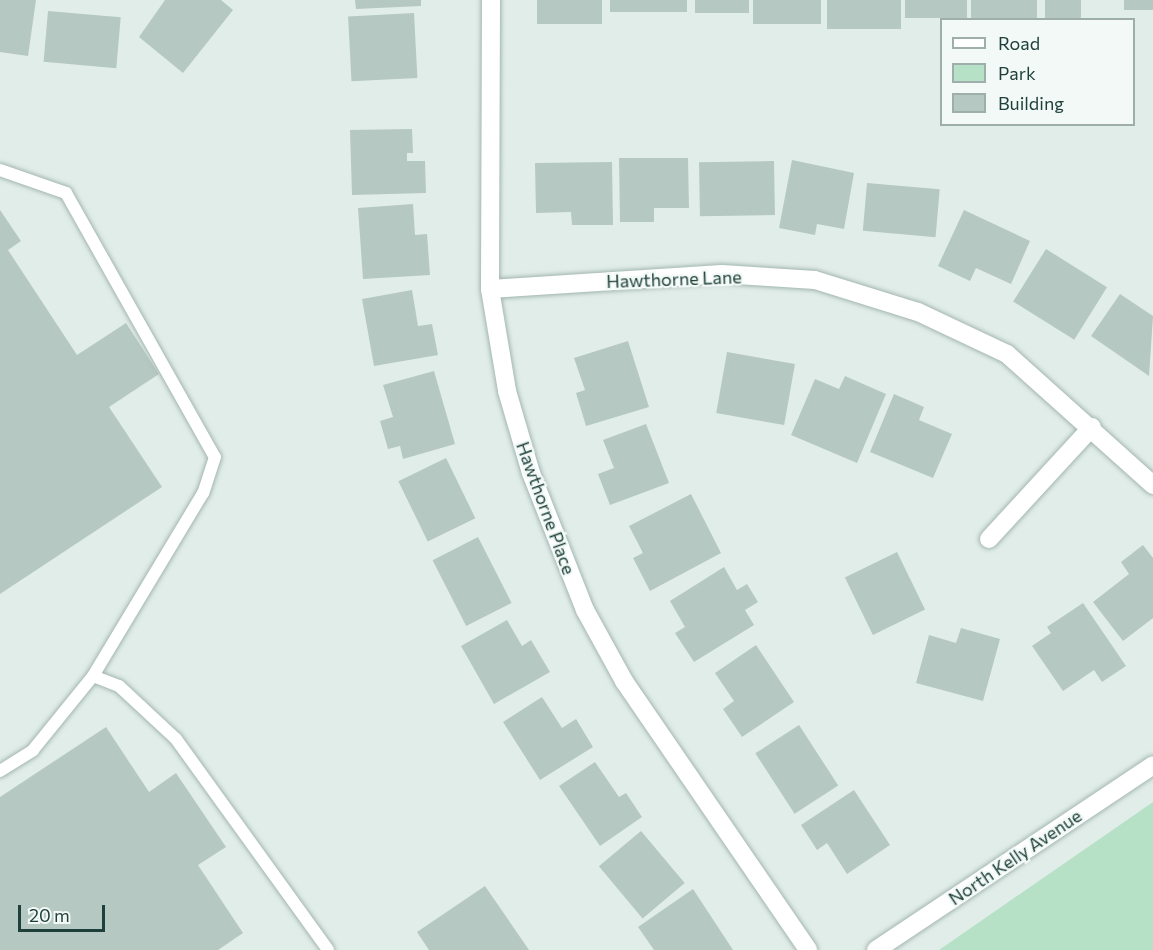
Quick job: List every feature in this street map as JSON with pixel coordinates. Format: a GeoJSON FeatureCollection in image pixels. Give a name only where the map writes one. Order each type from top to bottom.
{"type":"FeatureCollection","features":[{"type":"Feature","properties":{"kind":"street","name":"Hawthorne Place"},"geometry":{"type":"LineString","coordinates":[[491,0],[490,289],[507,392],[585,610],[624,681],[808,950]]}},
{"type":"Feature","properties":{"kind":"street","name":"Hawthorne Lane"},"geometry":{"type":"LineString","coordinates":[[490,289],[722,274],[815,280],[918,312],[1007,354],[1092,427],[1153,485]]}},
{"type":"Feature","properties":{"kind":"street"},"geometry":{"type":"LineString","coordinates":[[989,539],[1092,427]]}},
{"type":"Feature","properties":{"kind":"street","name":"North Kelly Avenue"},"geometry":{"type":"LineString","coordinates":[[876,950],[1153,765]]}},
{"type":"Feature","properties":{"kind":"lane"},"geometry":{"type":"LineString","coordinates":[[0,170],[66,193],[215,457],[203,493],[93,675],[33,750],[0,771]]}},
{"type":"Feature","properties":{"kind":"lane"},"geometry":{"type":"LineString","coordinates":[[93,675],[119,686],[176,739],[328,950]]}},
{"type":"Feature","properties":{"kind":"green space"},"geometry":{"type":"Polygon","coordinates":[[[1153,802],[1153,950],[939,950],[1153,802]]]}},
{"type":"Feature","properties":{"kind":"building"},"geometry":{"type":"Polygon","coordinates":[[[0,0],[36,0],[28,56],[0,52],[0,0]]]}},
{"type":"Feature","properties":{"kind":"building"},"geometry":{"type":"Polygon","coordinates":[[[165,0],[221,0],[233,10],[183,73],[139,37],[165,0]]]}},
{"type":"Feature","properties":{"kind":"building"},"geometry":{"type":"Polygon","coordinates":[[[355,0],[421,0],[421,6],[356,9],[355,0]]]}},
{"type":"Feature","properties":{"kind":"building"},"geometry":{"type":"Polygon","coordinates":[[[537,0],[602,0],[602,24],[537,24],[537,0]]]}},
{"type":"Feature","properties":{"kind":"building"},"geometry":{"type":"Polygon","coordinates":[[[610,0],[687,0],[687,12],[610,12],[610,0]]]}},
{"type":"Feature","properties":{"kind":"building"},"geometry":{"type":"Polygon","coordinates":[[[695,0],[749,0],[749,13],[695,13],[695,0]]]}},
{"type":"Feature","properties":{"kind":"building"},"geometry":{"type":"Polygon","coordinates":[[[753,0],[821,0],[821,24],[753,24],[753,0]]]}},
{"type":"Feature","properties":{"kind":"building"},"geometry":{"type":"Polygon","coordinates":[[[827,0],[901,0],[901,29],[827,29],[827,0]]]}},
{"type":"Feature","properties":{"kind":"building"},"geometry":{"type":"Polygon","coordinates":[[[905,0],[967,0],[967,18],[905,18],[905,0]]]}},
{"type":"Feature","properties":{"kind":"building"},"geometry":{"type":"Polygon","coordinates":[[[971,0],[1037,0],[1037,18],[971,18],[971,0]]]}},
{"type":"Feature","properties":{"kind":"building"},"geometry":{"type":"Polygon","coordinates":[[[1045,0],[1081,0],[1081,18],[1045,18],[1045,0]]]}},
{"type":"Feature","properties":{"kind":"building"},"geometry":{"type":"Polygon","coordinates":[[[1124,0],[1153,0],[1153,10],[1124,10],[1124,0]]]}},
{"type":"Feature","properties":{"kind":"building"},"geometry":{"type":"Polygon","coordinates":[[[48,11],[121,17],[116,68],[44,62],[48,11]]]}},
{"type":"Feature","properties":{"kind":"building"},"geometry":{"type":"Polygon","coordinates":[[[414,13],[417,78],[351,81],[348,16],[414,13]]]}},
{"type":"Feature","properties":{"kind":"building"},"geometry":{"type":"Polygon","coordinates":[[[412,129],[413,153],[407,153],[407,161],[425,161],[426,193],[352,195],[350,130],[412,129]]]}},
{"type":"Feature","properties":{"kind":"building"},"geometry":{"type":"Polygon","coordinates":[[[619,158],[688,158],[689,208],[654,208],[654,222],[620,222],[619,158]]]}},
{"type":"Feature","properties":{"kind":"building"},"geometry":{"type":"Polygon","coordinates":[[[792,160],[854,173],[844,229],[817,224],[815,235],[779,228],[792,160]]]}},
{"type":"Feature","properties":{"kind":"building"},"geometry":{"type":"Polygon","coordinates":[[[774,161],[775,215],[700,216],[699,162],[774,161]]]}},
{"type":"Feature","properties":{"kind":"building"},"geometry":{"type":"Polygon","coordinates":[[[612,162],[613,225],[572,225],[571,212],[536,213],[535,163],[612,162]]]}},
{"type":"Feature","properties":{"kind":"building"},"geometry":{"type":"Polygon","coordinates":[[[867,183],[940,189],[936,237],[863,231],[867,183]]]}},
{"type":"Feature","properties":{"kind":"building"},"geometry":{"type":"Polygon","coordinates":[[[413,204],[415,235],[427,234],[430,275],[363,279],[358,208],[413,204]]]}},
{"type":"Feature","properties":{"kind":"building"},"geometry":{"type":"Polygon","coordinates":[[[0,210],[21,241],[8,250],[77,355],[126,323],[159,374],[109,407],[162,487],[0,594],[0,210]]]}},
{"type":"Feature","properties":{"kind":"building"},"geometry":{"type":"Polygon","coordinates":[[[964,210],[1030,241],[1011,284],[976,268],[970,281],[938,266],[964,210]]]}},
{"type":"Feature","properties":{"kind":"building"},"geometry":{"type":"Polygon","coordinates":[[[1046,249],[1107,287],[1074,340],[1013,302],[1046,249]]]}},
{"type":"Feature","properties":{"kind":"building"},"geometry":{"type":"Polygon","coordinates":[[[412,290],[418,326],[432,324],[438,355],[374,366],[362,299],[412,290]]]}},
{"type":"Feature","properties":{"kind":"building"},"geometry":{"type":"Polygon","coordinates":[[[1120,294],[1153,316],[1149,376],[1091,336],[1120,294]]]}},
{"type":"Feature","properties":{"kind":"building"},"geometry":{"type":"Polygon","coordinates":[[[628,341],[649,407],[586,426],[576,393],[585,390],[574,358],[628,341]]]}},
{"type":"Feature","properties":{"kind":"building"},"geometry":{"type":"Polygon","coordinates":[[[727,352],[795,364],[784,425],[716,413],[727,352]]]}},
{"type":"Feature","properties":{"kind":"building"},"geometry":{"type":"Polygon","coordinates":[[[434,371],[455,444],[403,459],[400,446],[388,449],[380,421],[393,417],[383,385],[434,371]]]}},
{"type":"Feature","properties":{"kind":"building"},"geometry":{"type":"Polygon","coordinates":[[[845,376],[886,394],[857,463],[791,435],[815,379],[839,389],[845,376]]]}},
{"type":"Feature","properties":{"kind":"building"},"geometry":{"type":"Polygon","coordinates":[[[894,394],[924,407],[919,420],[952,434],[933,478],[870,452],[894,394]]]}},
{"type":"Feature","properties":{"kind":"building"},"geometry":{"type":"Polygon","coordinates":[[[646,424],[669,483],[610,505],[598,474],[614,468],[603,440],[646,424]]]}},
{"type":"Feature","properties":{"kind":"building"},"geometry":{"type":"Polygon","coordinates":[[[446,458],[475,518],[428,541],[398,481],[446,458]]]}},
{"type":"Feature","properties":{"kind":"building"},"geometry":{"type":"Polygon","coordinates":[[[691,494],[721,553],[650,591],[633,558],[643,553],[629,526],[691,494]]]}},
{"type":"Feature","properties":{"kind":"building"},"geometry":{"type":"Polygon","coordinates":[[[478,537],[512,603],[466,626],[433,560],[478,537]]]}},
{"type":"Feature","properties":{"kind":"building"},"geometry":{"type":"Polygon","coordinates":[[[1143,545],[1153,558],[1153,618],[1123,641],[1093,602],[1129,574],[1121,562],[1143,545]]]}},
{"type":"Feature","properties":{"kind":"building"},"geometry":{"type":"Polygon","coordinates":[[[897,552],[925,610],[873,635],[845,577],[897,552]]]}},
{"type":"Feature","properties":{"kind":"building"},"geometry":{"type":"Polygon","coordinates":[[[724,567],[737,590],[747,584],[758,602],[745,610],[754,625],[694,662],[675,633],[685,627],[670,601],[724,567]]]}},
{"type":"Feature","properties":{"kind":"building"},"geometry":{"type":"Polygon","coordinates":[[[1083,603],[1126,666],[1102,682],[1094,670],[1063,691],[1032,646],[1051,633],[1047,627],[1083,603]]]}},
{"type":"Feature","properties":{"kind":"building"},"geometry":{"type":"Polygon","coordinates":[[[507,620],[522,646],[531,640],[550,672],[494,704],[461,646],[507,620]]]}},
{"type":"Feature","properties":{"kind":"building"},"geometry":{"type":"Polygon","coordinates":[[[961,628],[1000,639],[983,701],[916,683],[929,635],[956,643],[961,628]]]}},
{"type":"Feature","properties":{"kind":"building"},"geometry":{"type":"Polygon","coordinates":[[[756,645],[794,702],[742,737],[723,709],[734,701],[715,673],[756,645]]]}},
{"type":"Feature","properties":{"kind":"building"},"geometry":{"type":"Polygon","coordinates":[[[542,697],[562,728],[576,719],[593,747],[540,780],[503,722],[542,697]]]}},
{"type":"Feature","properties":{"kind":"building"},"geometry":{"type":"Polygon","coordinates":[[[799,725],[838,785],[795,814],[755,753],[799,725]]]}},
{"type":"Feature","properties":{"kind":"building"},"geometry":{"type":"Polygon","coordinates":[[[106,727],[149,792],[176,773],[226,847],[198,865],[243,933],[218,950],[0,950],[0,797],[106,727]]]}},
{"type":"Feature","properties":{"kind":"building"},"geometry":{"type":"Polygon","coordinates":[[[595,762],[619,797],[626,793],[642,817],[600,846],[559,786],[595,762]]]}},
{"type":"Feature","properties":{"kind":"building"},"geometry":{"type":"Polygon","coordinates":[[[854,790],[890,845],[847,874],[827,843],[817,850],[801,825],[854,790]]]}},
{"type":"Feature","properties":{"kind":"building"},"geometry":{"type":"Polygon","coordinates":[[[641,831],[685,883],[643,918],[599,866],[641,831]]]}},
{"type":"Feature","properties":{"kind":"building"},"geometry":{"type":"Polygon","coordinates":[[[485,886],[529,950],[429,950],[417,932],[485,886]]]}},
{"type":"Feature","properties":{"kind":"building"},"geometry":{"type":"Polygon","coordinates":[[[693,889],[733,950],[654,950],[638,927],[693,889]]]}}]}
